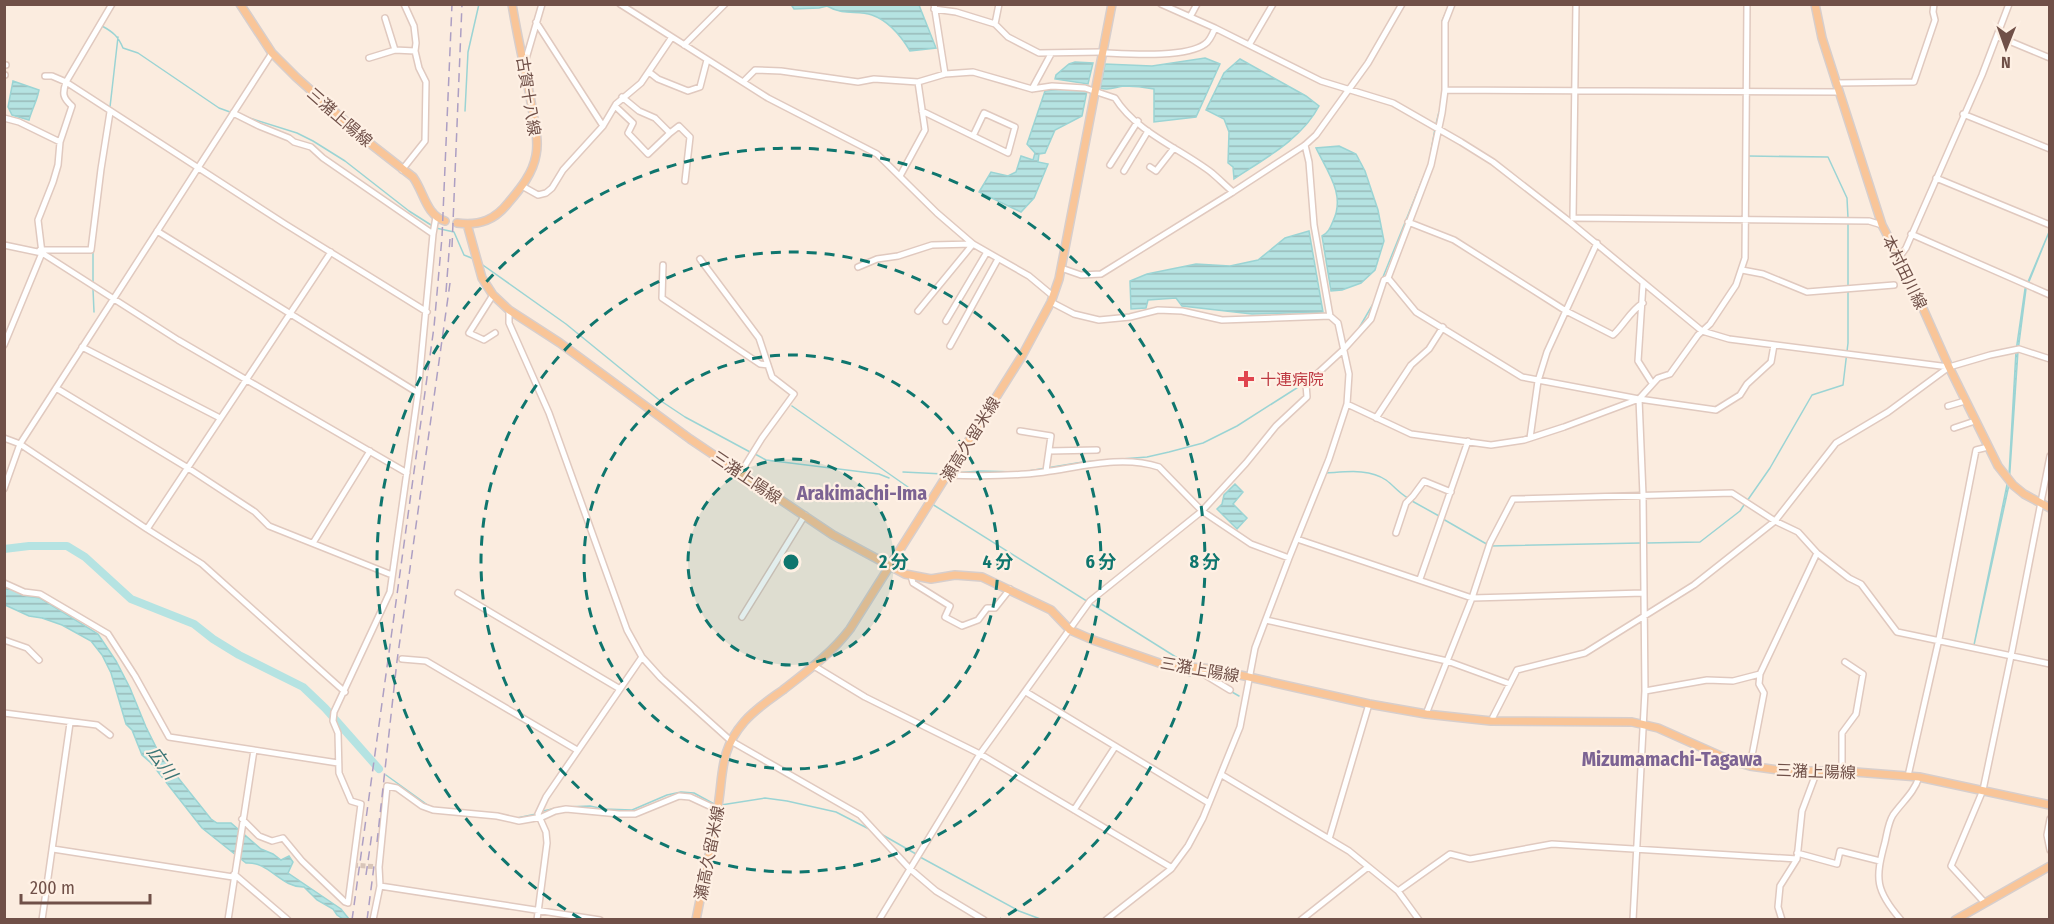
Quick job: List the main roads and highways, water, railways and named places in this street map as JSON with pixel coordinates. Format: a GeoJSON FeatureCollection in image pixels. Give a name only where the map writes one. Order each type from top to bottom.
{"type":"FeatureCollection","features":[{"type":"Feature","properties":{"kind":"main road","name":"三潴上陽線"},"geometry":{"type":"LineString","coordinates":[[240,4],[272,53],[319,100],[413,177],[419,185],[428,208],[436,217],[445,221]]}},
{"type":"Feature","properties":{"kind":"main road","name":"古賀十八線"},"geometry":{"type":"LineString","coordinates":[[466,224],[493,219],[501,212],[522,186],[534,163],[537,141],[525,62],[512,4]]}},
{"type":"Feature","properties":{"kind":"main road","name":"瀬高久留米線"},"geometry":{"type":"LineString","coordinates":[[696,920],[718,810],[724,756],[731,741],[745,721],[814,666],[850,629],[1022,356],[1052,299],[1061,268],[1112,4]]}},
{"type":"Feature","properties":{"kind":"main road","name":"本村田川線"},"geometry":{"type":"LineString","coordinates":[[1815,4],[1822,38],[1882,225],[1998,466],[2013,485],[2049,508]]}},
{"type":"Feature","properties":{"kind":"main road"},"geometry":{"type":"LineString","coordinates":[[457,223],[466,224]]}},
{"type":"Feature","properties":{"kind":"main road","name":"三潴上陽線"},"geometry":{"type":"LineString","coordinates":[[466,224],[479,271],[493,295],[508,310],[552,337],[681,432],[846,543],[911,576],[931,579],[955,575],[975,575],[994,581],[1052,610],[1070,630],[1165,665],[1213,669],[1369,704],[1426,714],[1491,721],[1604,720],[1642,724],[1750,766],[1785,771],[1842,771],[1919,777],[2049,805]]}},
{"type":"Feature","properties":{"kind":"main road"},"geometry":{"type":"LineString","coordinates":[[1958,919],[2049,866]]}},
{"type":"Feature","properties":{"kind":"water"},"geometry":{"type":"Polygon","coordinates":[[[919,5],[936,48],[910,51],[889,25],[867,13],[840,11],[827,6],[794,9],[792,6],[919,5]]]}},
{"type":"Feature","properties":{"kind":"water"},"geometry":{"type":"Polygon","coordinates":[[[1205,58],[1220,64],[1196,117],[1154,122],[1154,89],[1128,86],[1100,88],[1105,64],[1152,66],[1205,58]]]}},
{"type":"Feature","properties":{"kind":"water"},"geometry":{"type":"Polygon","coordinates":[[[1240,59],[1306,96],[1319,106],[1312,118],[1293,138],[1234,179],[1233,167],[1228,163],[1229,132],[1224,119],[1206,110],[1224,73],[1240,59]]]}},
{"type":"Feature","properties":{"kind":"water"},"geometry":{"type":"Polygon","coordinates":[[[1075,62],[1093,63],[1088,84],[1055,79],[1056,75],[1075,62]]]}},
{"type":"Feature","properties":{"kind":"water"},"geometry":{"type":"Polygon","coordinates":[[[13,81],[39,90],[29,120],[12,115],[8,107],[13,81]]]}},
{"type":"Feature","properties":{"kind":"water"},"geometry":{"type":"Polygon","coordinates":[[[1061,89],[1087,91],[1082,116],[1055,130],[1045,153],[1039,154],[1038,162],[1048,164],[1034,198],[1021,212],[979,192],[991,172],[1008,176],[1016,172],[1021,156],[1033,160],[1035,153],[1027,144],[1045,91],[1061,89]]]}},
{"type":"Feature","properties":{"kind":"water"},"geometry":{"type":"Polygon","coordinates":[[[1339,146],[1356,154],[1365,171],[1378,210],[1384,241],[1375,270],[1361,283],[1342,290],[1331,291],[1322,236],[1331,226],[1337,202],[1330,174],[1316,148],[1339,146]]]}},
{"type":"Feature","properties":{"kind":"water"},"geometry":{"type":"Polygon","coordinates":[[[1309,231],[1323,312],[1252,314],[1182,306],[1176,298],[1148,300],[1146,308],[1131,309],[1130,281],[1147,274],[1196,264],[1230,266],[1258,260],[1285,238],[1309,231]]]}},
{"type":"Feature","properties":{"kind":"water"},"geometry":{"type":"Polygon","coordinates":[[[2049,232],[2026,289],[2018,351],[2009,485],[1974,645],[2009,475],[2016,351],[2025,289],[2049,232]]]}},
{"type":"Feature","properties":{"kind":"water"},"geometry":{"type":"Polygon","coordinates":[[[1235,484],[1243,492],[1233,504],[1247,518],[1237,529],[1217,509],[1222,504],[1224,495],[1235,484]]]}},
{"type":"Feature","properties":{"kind":"water","name":"広川"},"geometry":{"type":"Polygon","coordinates":[[[4,585],[26,596],[40,598],[98,634],[130,688],[160,755],[211,819],[217,823],[231,823],[261,849],[281,860],[289,856],[293,862],[288,873],[341,909],[349,919],[343,919],[337,915],[333,909],[317,900],[304,887],[288,883],[262,866],[246,863],[202,828],[151,763],[142,755],[132,730],[126,724],[111,673],[102,655],[91,641],[62,625],[29,616],[5,605],[4,585]]]}},
{"type":"Feature","properties":{"kind":"waterway"},"geometry":{"type":"LineString","coordinates":[[465,111],[468,52],[479,4]]}},
{"type":"Feature","properties":{"kind":"waterway"},"geometry":{"type":"LineString","coordinates":[[1744,4],[1744,156]]}},
{"type":"Feature","properties":{"kind":"waterway"},"geometry":{"type":"LineString","coordinates":[[1442,41],[1442,21],[1449,5]]}},
{"type":"Feature","properties":{"kind":"waterway"},"geometry":{"type":"LineString","coordinates":[[102,26],[115,35],[123,48],[138,53],[219,108],[230,112]]}},
{"type":"Feature","properties":{"kind":"waterway"},"geometry":{"type":"LineString","coordinates":[[110,107],[118,37]]}},
{"type":"Feature","properties":{"kind":"waterway"},"geometry":{"type":"LineString","coordinates":[[1442,82],[1442,95]]}},
{"type":"Feature","properties":{"kind":"waterway"},"geometry":{"type":"LineString","coordinates":[[1436,124],[1439,112]]}},
{"type":"Feature","properties":{"kind":"waterway"},"geometry":{"type":"LineString","coordinates":[[246,117],[297,133],[313,141],[345,161],[409,211],[431,225]]}},
{"type":"Feature","properties":{"kind":"waterway"},"geometry":{"type":"LineString","coordinates":[[1431,151],[1435,129]]}},
{"type":"Feature","properties":{"kind":"waterway"},"geometry":{"type":"LineString","coordinates":[[1748,156],[1828,157],[1847,198],[1848,218]]}},
{"type":"Feature","properties":{"kind":"waterway"},"geometry":{"type":"LineString","coordinates":[[1383,277],[1425,173]]}},
{"type":"Feature","properties":{"kind":"waterway"},"geometry":{"type":"LineString","coordinates":[[99,204],[102,179]]}},
{"type":"Feature","properties":{"kind":"waterway"},"geometry":{"type":"LineString","coordinates":[[1848,223],[1848,287]]}},
{"type":"Feature","properties":{"kind":"waterway"},"geometry":{"type":"LineString","coordinates":[[436,228],[454,232],[464,255],[474,259]]}},
{"type":"Feature","properties":{"kind":"waterway"},"geometry":{"type":"LineString","coordinates":[[93,250],[93,282]]}},
{"type":"Feature","properties":{"kind":"waterway"},"geometry":{"type":"LineString","coordinates":[[480,263],[566,324],[658,399],[685,417],[750,452]]}},
{"type":"Feature","properties":{"kind":"waterway"},"geometry":{"type":"LineString","coordinates":[[93,289],[94,312]]}},
{"type":"Feature","properties":{"kind":"waterway"},"geometry":{"type":"LineString","coordinates":[[1747,501],[1770,468],[1812,395],[1843,385],[1848,343],[1848,292]]}},
{"type":"Feature","properties":{"kind":"waterway"},"geometry":{"type":"LineString","coordinates":[[1359,328],[1373,304]]}},
{"type":"Feature","properties":{"kind":"waterway"},"geometry":{"type":"LineString","coordinates":[[955,473],[1022,472],[1083,462],[1147,457],[1169,452],[1203,443],[1237,426],[1303,384]]}},
{"type":"Feature","properties":{"kind":"waterway"},"geometry":{"type":"LineString","coordinates":[[792,406],[928,501]]}},
{"type":"Feature","properties":{"kind":"waterway"},"geometry":{"type":"LineString","coordinates":[[755,454],[766,460],[879,474],[889,478]]}},
{"type":"Feature","properties":{"kind":"waterway"},"geometry":{"type":"LineString","coordinates":[[903,472],[944,474]]}},
{"type":"Feature","properties":{"kind":"waterway"},"geometry":{"type":"LineString","coordinates":[[1325,473],[1357,472],[1379,476],[1408,498]]}},
{"type":"Feature","properties":{"kind":"waterway"},"geometry":{"type":"LineString","coordinates":[[1412,501],[1439,516]]}},
{"type":"Feature","properties":{"kind":"waterway"},"geometry":{"type":"LineString","coordinates":[[932,504],[1187,664]]}},
{"type":"Feature","properties":{"kind":"waterway"},"geometry":{"type":"LineString","coordinates":[[1646,543],[1700,542],[1740,511],[1744,505]]}},
{"type":"Feature","properties":{"kind":"waterway"},"geometry":{"type":"LineString","coordinates":[[1443,519],[1490,546],[1641,543]]}},
{"type":"Feature","properties":{"kind":"waterway"},"geometry":{"type":"LineString","coordinates":[[59,548],[60,544]]}},
{"type":"Feature","properties":{"kind":"waterway"},"geometry":{"type":"LineString","coordinates":[[4,549],[29,546],[67,546],[85,557],[131,599],[194,624],[239,655],[303,687],[325,708],[379,769]]}},
{"type":"Feature","properties":{"kind":"waterway"},"geometry":{"type":"LineString","coordinates":[[1232,692],[1239,696]]}},
{"type":"Feature","properties":{"kind":"waterway"},"geometry":{"type":"LineString","coordinates":[[386,775],[429,806]]}},
{"type":"Feature","properties":{"kind":"waterway"},"geometry":{"type":"LineString","coordinates":[[566,807],[590,806],[632,810],[667,795],[681,792],[694,793],[716,805]]}},
{"type":"Feature","properties":{"kind":"waterway"},"geometry":{"type":"LineString","coordinates":[[721,805],[765,798],[787,801],[836,812],[869,829]]}},
{"type":"Feature","properties":{"kind":"waterway"},"geometry":{"type":"LineString","coordinates":[[543,811],[561,807]]}},
{"type":"Feature","properties":{"kind":"waterway"},"geometry":{"type":"LineString","coordinates":[[496,813],[512,817]]}},
{"type":"Feature","properties":{"kind":"waterway"},"geometry":{"type":"LineString","coordinates":[[517,818],[536,814]]}},
{"type":"Feature","properties":{"kind":"waterway"},"geometry":{"type":"LineString","coordinates":[[881,834],[916,854]]}},
{"type":"Feature","properties":{"kind":"waterway"},"geometry":{"type":"LineString","coordinates":[[920,857],[1019,911],[1043,920]]}},
{"type":"Feature","properties":{"kind":"tunnel"},"geometry":{"type":"LineString","coordinates":[[353,865],[379,867]]}},
{"type":"Feature","properties":{"kind":"railway"},"geometry":{"type":"LineString","coordinates":[[352,920],[434,327],[442,237],[452,4]]}},
{"type":"Feature","properties":{"kind":"railway"},"geometry":{"type":"LineString","coordinates":[[452,247],[462,4]]}},
{"type":"Feature","properties":{"kind":"railway"},"geometry":{"type":"LineString","coordinates":[[446,292],[450,239]]}},
{"type":"Feature","properties":{"kind":"railway"},"geometry":{"type":"LineString","coordinates":[[377,842],[397,661],[450,283]]}},
{"type":"Feature","properties":{"kind":"railway"},"geometry":{"type":"LineString","coordinates":[[366,875],[372,833]]}},
{"type":"Feature","properties":{"kind":"railway"},"geometry":{"type":"LineString","coordinates":[[367,920],[374,866]]}},
{"type":"Feature","properties":{"kind":"place","name":"十連病院"},"geometry":{"type":"Point","coordinates":[1246,379]}},
{"type":"Feature","properties":{"kind":"district","name":"Arakimachi-Ima"},"geometry":{"type":"Point","coordinates":[862,493]}},
{"type":"Feature","properties":{"kind":"district","name":"Mizumamachi-Tagawa"},"geometry":{"type":"Point","coordinates":[1672,759]}}]}
